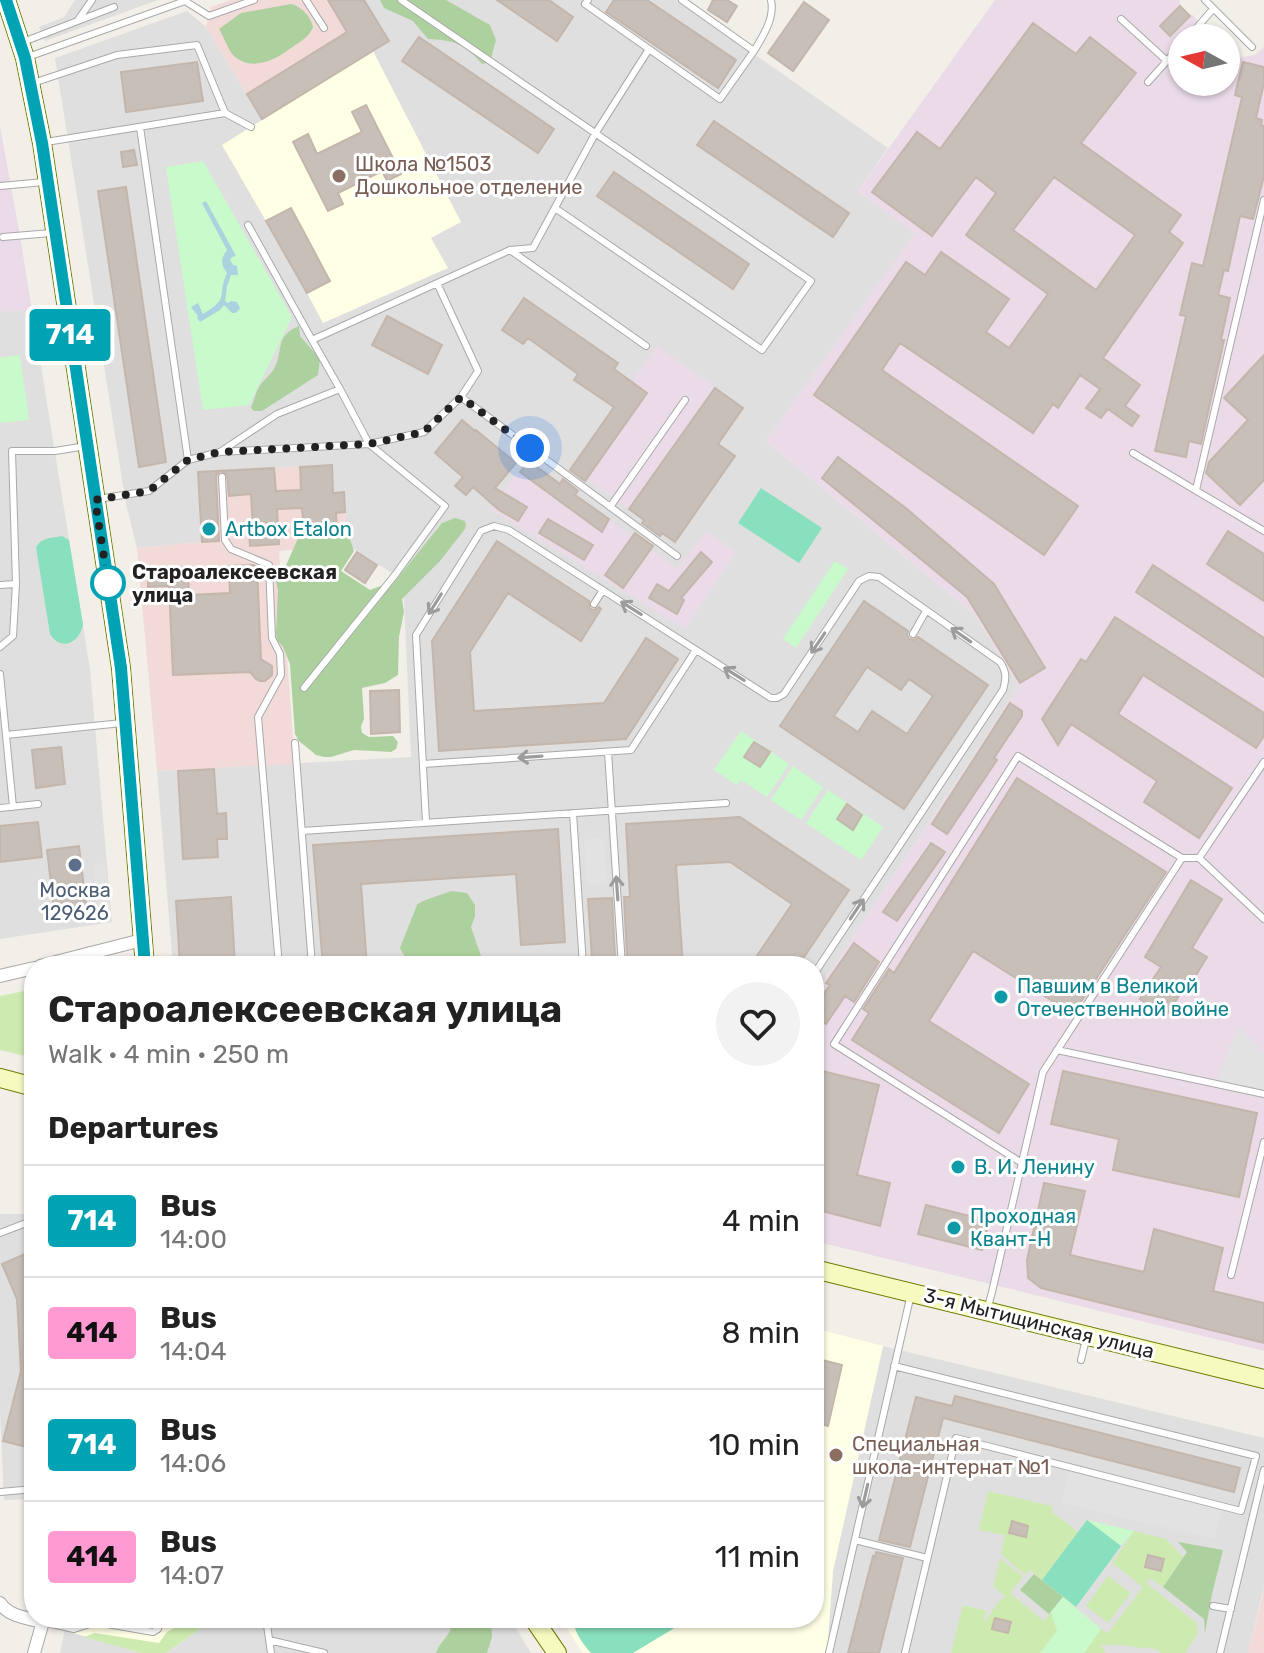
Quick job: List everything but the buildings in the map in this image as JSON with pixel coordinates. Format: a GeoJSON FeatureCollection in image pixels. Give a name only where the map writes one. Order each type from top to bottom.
{"type":"FeatureCollection","features":[{"type":"Feature","properties":{"kind":"street"},"geometry":{"type":"LineString","coordinates":[[6,0],[22,51],[42,143],[121,668],[144,956]]}},
{"type":"Feature","properties":{"kind":"street"},"geometry":{"type":"LineString","coordinates":[[78,956],[142,940]]}},
{"type":"Feature","properties":{"kind":"street"},"geometry":{"type":"LineString","coordinates":[[90,953],[94,956]]}},
{"type":"Feature","properties":{"kind":"street"},"geometry":{"type":"LineString","coordinates":[[0,976],[24,970]]}},
{"type":"Feature","properties":{"kind":"street"},"geometry":{"type":"LineString","coordinates":[[0,1078],[24,1084]]}},
{"type":"Feature","properties":{"kind":"street","name":"3-я Мытищинская улица"},"geometry":{"type":"LineString","coordinates":[[824,1271],[1264,1379]]}},
{"type":"Feature","properties":{"kind":"street"},"geometry":{"type":"LineString","coordinates":[[0,1603],[4,1609],[24,1617]]}},
{"type":"Feature","properties":{"kind":"street"},"geometry":{"type":"LineString","coordinates":[[34,1653],[41,1628]]}},
{"type":"Feature","properties":{"kind":"street"},"geometry":{"type":"LineString","coordinates":[[540,1628],[557,1653]]}},
{"type":"Feature","properties":{"kind":"lane"},"geometry":{"type":"LineString","coordinates":[[77,22],[92,0]]}},
{"type":"Feature","properties":{"kind":"lane"},"geometry":{"type":"LineString","coordinates":[[22,51],[185,1],[209,16],[254,0]]}},
{"type":"Feature","properties":{"kind":"lane"},"geometry":{"type":"LineString","coordinates":[[306,0],[324,28]]}},
{"type":"Feature","properties":{"kind":"lane"},"geometry":{"type":"LineString","coordinates":[[401,0],[811,281],[762,350],[555,208]]}},
{"type":"Feature","properties":{"kind":"lane"},"geometry":{"type":"LineString","coordinates":[[588,0],[585,4],[720,99],[767,27],[773,7],[771,0]]}},
{"type":"Feature","properties":{"kind":"lane"},"geometry":{"type":"LineString","coordinates":[[682,0],[754,51]]}},
{"type":"Feature","properties":{"kind":"lane"},"geometry":{"type":"LineString","coordinates":[[1205,0],[1252,47]]}},
{"type":"Feature","properties":{"kind":"lane"},"geometry":{"type":"LineString","coordinates":[[22,51],[77,22],[114,7]]}},
{"type":"Feature","properties":{"kind":"lane"},"geometry":{"type":"LineString","coordinates":[[1200,24],[1213,9]]}},
{"type":"Feature","properties":{"kind":"lane"},"geometry":{"type":"LineString","coordinates":[[1121,19],[1167,61],[1148,82]]}},
{"type":"Feature","properties":{"kind":"lane"},"geometry":{"type":"LineString","coordinates":[[30,84],[117,55],[197,45],[225,113]]}},
{"type":"Feature","properties":{"kind":"lane"},"geometry":{"type":"LineString","coordinates":[[312,340],[510,250],[533,248],[595,134],[649,49]]}},
{"type":"Feature","properties":{"kind":"lane"},"geometry":{"type":"LineString","coordinates":[[42,143],[225,113],[251,127]]}},
{"type":"Feature","properties":{"kind":"lane"},"geometry":{"type":"LineString","coordinates":[[140,127],[188,460]]}},
{"type":"Feature","properties":{"kind":"lane"},"geometry":{"type":"LineString","coordinates":[[0,186],[48,182]]}},
{"type":"Feature","properties":{"kind":"lane"},"geometry":{"type":"LineString","coordinates":[[1196,490],[1264,200]]}},
{"type":"Feature","properties":{"kind":"lane"},"geometry":{"type":"LineString","coordinates":[[248,225],[369,444],[445,506],[395,575],[304,688]]}},
{"type":"Feature","properties":{"kind":"lane"},"geometry":{"type":"LineString","coordinates":[[3,237],[55,232]]}},
{"type":"Feature","properties":{"kind":"lane"},"geometry":{"type":"LineString","coordinates":[[510,250],[646,346]]}},
{"type":"Feature","properties":{"kind":"lane"},"geometry":{"type":"LineString","coordinates":[[95,500],[149,491],[188,460],[220,452],[369,444],[424,432],[461,397],[478,371],[437,283]]}},
{"type":"Feature","properties":{"kind":"lane"},"geometry":{"type":"LineString","coordinates":[[220,452],[277,414],[340,389]]}},
{"type":"Feature","properties":{"kind":"lane"},"geometry":{"type":"LineString","coordinates":[[461,397],[677,556]]}},
{"type":"Feature","properties":{"kind":"lane"},"geometry":{"type":"LineString","coordinates":[[610,507],[685,400]]}},
{"type":"Feature","properties":{"kind":"lane"},"geometry":{"type":"LineString","coordinates":[[0,448],[55,451],[87,446]]}},
{"type":"Feature","properties":{"kind":"lane"},"geometry":{"type":"LineString","coordinates":[[0,647],[13,636],[16,584],[12,451]]}},
{"type":"Feature","properties":{"kind":"lane"},"geometry":{"type":"LineString","coordinates":[[1133,453],[1264,531]]}},
{"type":"Feature","properties":{"kind":"lane"},"geometry":{"type":"LineString","coordinates":[[222,477],[225,540],[231,549],[269,565],[272,638],[280,654],[281,675],[258,717],[278,956]]}},
{"type":"Feature","properties":{"kind":"lane"},"geometry":{"type":"LineString","coordinates":[[426,822],[416,635],[481,531],[494,526],[509,530],[767,696],[777,698],[784,694],[859,581],[869,576],[879,577],[1000,662],[1006,674],[1003,690],[824,959]]}},
{"type":"Feature","properties":{"kind":"lane"},"geometry":{"type":"LineString","coordinates":[[0,585],[16,584]]}},
{"type":"Feature","properties":{"kind":"lane"},"geometry":{"type":"LineString","coordinates":[[594,604],[603,590]]}},
{"type":"Feature","properties":{"kind":"lane"},"geometry":{"type":"LineString","coordinates":[[913,634],[926,611]]}},
{"type":"Feature","properties":{"kind":"lane"},"geometry":{"type":"LineString","coordinates":[[423,764],[628,751],[633,748],[696,650]]}},
{"type":"Feature","properties":{"kind":"lane"},"geometry":{"type":"LineString","coordinates":[[0,674],[13,807]]}},
{"type":"Feature","properties":{"kind":"lane"},"geometry":{"type":"LineString","coordinates":[[6,735],[125,723]]}},
{"type":"Feature","properties":{"kind":"lane"},"geometry":{"type":"LineString","coordinates":[[295,743],[311,956]]}},
{"type":"Feature","properties":{"kind":"lane"},"geometry":{"type":"LineString","coordinates":[[608,752],[621,956]]}},
{"type":"Feature","properties":{"kind":"lane"},"geometry":{"type":"LineString","coordinates":[[1022,1163],[834,1044],[1018,756],[1182,858],[1199,858],[1264,919]]}},
{"type":"Feature","properties":{"kind":"lane"},"geometry":{"type":"LineString","coordinates":[[1199,858],[1264,762]]}},
{"type":"Feature","properties":{"kind":"lane"},"geometry":{"type":"LineString","coordinates":[[302,831],[726,803]]}},
{"type":"Feature","properties":{"kind":"lane"},"geometry":{"type":"LineString","coordinates":[[0,808],[38,804]]}},
{"type":"Feature","properties":{"kind":"lane"},"geometry":{"type":"LineString","coordinates":[[573,813],[582,956]]}},
{"type":"Feature","properties":{"kind":"lane"},"geometry":{"type":"LineString","coordinates":[[987,1310],[1043,1072],[1182,858]]}},
{"type":"Feature","properties":{"kind":"lane"},"geometry":{"type":"LineString","coordinates":[[1057,1050],[1264,1094]]}},
{"type":"Feature","properties":{"kind":"lane"},"geometry":{"type":"LineString","coordinates":[[1231,1275],[1264,1142]]}},
{"type":"Feature","properties":{"kind":"lane"},"geometry":{"type":"LineString","coordinates":[[0,1233],[24,1224]]}},
{"type":"Feature","properties":{"kind":"lane"},"geometry":{"type":"LineString","coordinates":[[829,1653],[911,1292]]}},
{"type":"Feature","properties":{"kind":"lane"},"geometry":{"type":"LineString","coordinates":[[1081,1360],[1087,1335]]}},
{"type":"Feature","properties":{"kind":"lane"},"geometry":{"type":"LineString","coordinates":[[894,1366],[1256,1456],[1240,1511],[956,1438],[905,1653]]}},
{"type":"Feature","properties":{"kind":"lane"},"geometry":{"type":"LineString","coordinates":[[1220,1653],[1264,1470]]}},
{"type":"Feature","properties":{"kind":"lane"},"geometry":{"type":"LineString","coordinates":[[0,1492],[24,1490]]}},
{"type":"Feature","properties":{"kind":"lane"},"geometry":{"type":"LineString","coordinates":[[855,1540],[927,1558]]}},
{"type":"Feature","properties":{"kind":"lane"},"geometry":{"type":"LineString","coordinates":[[1213,1606],[1231,1609]]}},
{"type":"Feature","properties":{"kind":"lane"},"geometry":{"type":"LineString","coordinates":[[134,1628],[153,1632],[158,1628]]}},
{"type":"Feature","properties":{"kind":"lane"},"geometry":{"type":"LineString","coordinates":[[267,1628],[271,1653]]}},
{"type":"Feature","properties":{"kind":"lane"},"geometry":{"type":"LineString","coordinates":[[269,1640],[324,1653]]}},
{"type":"Feature","properties":{"kind":"shaded area"},"geometry":{"type":"Polygon","coordinates":[[[75,0],[158,0],[45,41],[39,27],[64,17],[75,0]]]}},
{"type":"Feature","properties":{"kind":"shaded area"},"geometry":{"type":"Polygon","coordinates":[[[230,0],[364,0],[389,41],[262,119],[206,27],[211,7],[230,0]]]}},
{"type":"Feature","properties":{"kind":"shaded area"},"geometry":{"type":"Polygon","coordinates":[[[364,0],[677,0],[888,148],[858,191],[916,233],[766,441],[974,614],[1019,686],[824,981],[824,956],[172,956],[157,771],[411,757],[404,600],[395,575],[348,545],[344,493],[333,493],[331,465],[199,472],[202,542],[137,548],[126,504],[55,58],[187,11],[206,27],[262,119],[389,41],[364,0]]]}},
{"type":"Feature","properties":{"kind":"shaded area"},"geometry":{"type":"Polygon","coordinates":[[[995,0],[1180,0],[1180,6],[1200,24],[1168,24],[1168,96],[1240,96],[1240,58],[1255,55],[1264,47],[1264,1351],[824,1243],[824,981],[1019,686],[974,614],[766,441],[915,233],[858,191],[995,0]]]}},
{"type":"Feature","properties":{"kind":"shaded area","name":"Школа №1503 Дошкольное отделение"},"geometry":{"type":"Polygon","coordinates":[[[373,51],[461,222],[431,238],[448,268],[323,323],[307,293],[329,281],[291,208],[266,221],[222,145],[373,51]]]}},
{"type":"Feature","properties":{"kind":"shaded area"},"geometry":{"type":"Polygon","coordinates":[[[0,126],[20,236],[32,310],[0,312],[0,126]]]}},
{"type":"Feature","properties":{"kind":"shaded area"},"geometry":{"type":"Polygon","coordinates":[[[32,310],[90,669],[112,922],[0,939],[0,312],[32,310]]]}},
{"type":"Feature","properties":{"kind":"shaded area"},"geometry":{"type":"Polygon","coordinates":[[[657,346],[743,408],[718,443],[735,456],[675,542],[571,468],[657,346]]]}},
{"type":"Feature","properties":{"kind":"shaded area"},"geometry":{"type":"Polygon","coordinates":[[[528,459],[677,569],[706,532],[736,552],[685,629],[490,509],[528,459]]]}},
{"type":"Feature","properties":{"kind":"shaded area"},"geometry":{"type":"Polygon","coordinates":[[[332,465],[333,493],[344,492],[348,545],[279,551],[295,764],[157,771],[137,548],[202,542],[198,472],[332,465]]]}},
{"type":"Feature","properties":{"kind":"shaded area"},"geometry":{"type":"Polygon","coordinates":[[[604,838],[607,883],[587,884],[584,840],[604,838]]]}},
{"type":"Feature","properties":{"kind":"shaded area"},"geometry":{"type":"Polygon","coordinates":[[[105,863],[112,922],[100,923],[93,864],[105,863]]]}},
{"type":"Feature","properties":{"kind":"shaded area"},"geometry":{"type":"Polygon","coordinates":[[[1238,1027],[1264,1053],[1264,1094],[1215,1084],[1238,1027]]]}},
{"type":"Feature","properties":{"kind":"shaded area"},"geometry":{"type":"Polygon","coordinates":[[[0,1214],[24,1214],[24,1499],[4,1500],[0,1411],[0,1214]]]}},
{"type":"Feature","properties":{"kind":"shaded area"},"geometry":{"type":"Polygon","coordinates":[[[824,1331],[883,1346],[833,1571],[827,1653],[583,1653],[567,1628],[824,1628],[824,1331]]]}},
{"type":"Feature","properties":{"kind":"shaded area"},"geometry":{"type":"Polygon","coordinates":[[[883,1346],[1264,1438],[1264,1587],[1248,1653],[827,1653],[833,1571],[883,1346]]]}},
{"type":"Feature","properties":{"kind":"shaded area"},"geometry":{"type":"Polygon","coordinates":[[[1070,1468],[1222,1507],[1214,1539],[1062,1503],[1070,1468]]]}},
{"type":"Feature","properties":{"kind":"shaded area"},"geometry":{"type":"Polygon","coordinates":[[[1264,1587],[1264,1653],[1248,1653],[1262,1598],[1264,1587]]]}},
{"type":"Feature","properties":{"kind":"shaded area"},"geometry":{"type":"Polygon","coordinates":[[[65,1628],[516,1628],[531,1653],[60,1653],[65,1628]]]}},
{"type":"Feature","properties":{"kind":"shaded area"},"geometry":{"type":"Polygon","coordinates":[[[74,1628],[200,1628],[166,1653],[142,1653],[73,1633],[74,1628]]]}},
{"type":"Feature","properties":{"kind":"green space"},"geometry":{"type":"Polygon","coordinates":[[[380,0],[446,0],[490,25],[496,40],[490,62],[482,64],[458,44],[428,39],[413,21],[384,8],[380,0]]]}},
{"type":"Feature","properties":{"kind":"green space"},"geometry":{"type":"Polygon","coordinates":[[[291,4],[302,9],[310,19],[313,27],[307,36],[278,57],[256,64],[234,56],[219,29],[241,13],[291,4]]]}},
{"type":"Feature","properties":{"kind":"green space"},"geometry":{"type":"Polygon","coordinates":[[[203,161],[292,317],[249,405],[203,410],[166,167],[203,161]]]}},
{"type":"Feature","properties":{"kind":"green space"},"geometry":{"type":"Polygon","coordinates":[[[299,326],[300,336],[320,359],[318,375],[262,411],[254,411],[251,408],[256,393],[274,369],[283,339],[299,326]]]}},
{"type":"Feature","properties":{"kind":"green space"},"geometry":{"type":"Polygon","coordinates":[[[20,355],[29,420],[0,423],[0,358],[20,355]]]}},
{"type":"Feature","properties":{"kind":"green space"},"geometry":{"type":"Polygon","coordinates":[[[761,488],[822,528],[799,563],[738,523],[761,488]]]}},
{"type":"Feature","properties":{"kind":"green space"},"geometry":{"type":"Polygon","coordinates":[[[455,518],[465,521],[465,529],[440,561],[402,599],[404,612],[399,637],[398,675],[385,683],[362,688],[362,733],[369,737],[393,736],[398,742],[396,749],[391,752],[354,750],[331,757],[316,755],[295,734],[290,664],[276,633],[276,582],[300,534],[342,534],[349,537],[354,551],[341,571],[370,590],[396,580],[442,523],[455,518]]]}},
{"type":"Feature","properties":{"kind":"green space"},"geometry":{"type":"Polygon","coordinates":[[[62,536],[69,540],[83,624],[78,636],[64,644],[54,640],[50,634],[36,547],[44,540],[62,536]]]}},
{"type":"Feature","properties":{"kind":"green space"},"geometry":{"type":"Polygon","coordinates":[[[835,561],[848,569],[796,648],[783,639],[835,561]]]}},
{"type":"Feature","properties":{"kind":"green space"},"geometry":{"type":"Polygon","coordinates":[[[741,731],[789,764],[767,797],[741,780],[737,785],[714,770],[741,731]]]}},
{"type":"Feature","properties":{"kind":"green space"},"geometry":{"type":"Polygon","coordinates":[[[793,766],[823,787],[801,820],[771,800],[793,766]]]}},
{"type":"Feature","properties":{"kind":"green space"},"geometry":{"type":"Polygon","coordinates":[[[828,790],[883,827],[861,860],[806,823],[828,790]]]}},
{"type":"Feature","properties":{"kind":"green space"},"geometry":{"type":"Polygon","coordinates":[[[451,891],[467,893],[475,905],[471,927],[481,956],[405,956],[400,948],[417,905],[451,891]]]}},
{"type":"Feature","properties":{"kind":"green space"},"geometry":{"type":"Polygon","coordinates":[[[24,991],[24,1056],[0,1050],[0,996],[24,991]]]}},
{"type":"Feature","properties":{"kind":"green space"},"geometry":{"type":"Polygon","coordinates":[[[988,1491],[1052,1506],[1052,1512],[1078,1532],[1042,1580],[1030,1570],[1025,1575],[1001,1554],[1005,1535],[979,1530],[988,1491]]]}},
{"type":"Feature","properties":{"kind":"green space"},"geometry":{"type":"Polygon","coordinates":[[[1087,1520],[1134,1531],[1121,1546],[1087,1520]]]}},
{"type":"Feature","properties":{"kind":"green space"},"geometry":{"type":"Polygon","coordinates":[[[1087,1520],[1121,1546],[1076,1607],[1042,1580],[1087,1520]]]}},
{"type":"Feature","properties":{"kind":"green space"},"geometry":{"type":"Polygon","coordinates":[[[1134,1531],[1166,1539],[1183,1557],[1163,1587],[1150,1578],[1146,1583],[1197,1623],[1198,1633],[1185,1653],[1101,1645],[1106,1653],[1084,1653],[1101,1629],[1108,1633],[1143,1587],[1112,1563],[1134,1531]]]}},
{"type":"Feature","properties":{"kind":"green space"},"geometry":{"type":"Polygon","coordinates":[[[1178,1542],[1223,1550],[1205,1633],[1204,1619],[1163,1587],[1187,1552],[1178,1542]]]}},
{"type":"Feature","properties":{"kind":"green space"},"geometry":{"type":"Polygon","coordinates":[[[1000,1558],[1023,1577],[1010,1593],[1044,1621],[1051,1612],[1057,1631],[1040,1653],[951,1653],[963,1605],[986,1611],[983,1624],[999,1601],[1006,1597],[993,1586],[1000,1558]]]}},
{"type":"Feature","properties":{"kind":"green space"},"geometry":{"type":"Polygon","coordinates":[[[1034,1574],[1063,1597],[1049,1614],[1020,1590],[1034,1574]]]}},
{"type":"Feature","properties":{"kind":"green space"},"geometry":{"type":"Polygon","coordinates":[[[1108,1576],[1131,1593],[1108,1623],[1086,1606],[1108,1576]]]}},
{"type":"Feature","properties":{"kind":"green space"},"geometry":{"type":"Polygon","coordinates":[[[1063,1597],[1101,1629],[1084,1653],[1040,1653],[1057,1631],[1051,1612],[1063,1597]]]}},
{"type":"Feature","properties":{"kind":"green space"},"geometry":{"type":"Polygon","coordinates":[[[174,1628],[200,1628],[166,1653],[142,1653],[84,1637],[95,1633],[159,1643],[174,1628]]]}},
{"type":"Feature","properties":{"kind":"green space"},"geometry":{"type":"Polygon","coordinates":[[[492,1628],[487,1653],[436,1653],[451,1629],[492,1628]]]}},
{"type":"Feature","properties":{"kind":"green space"},"geometry":{"type":"Polygon","coordinates":[[[575,1628],[674,1628],[633,1653],[591,1653],[575,1628]]]}},
{"type":"Feature","properties":{"kind":"water"},"geometry":{"type":"Polygon","coordinates":[[[206,201],[236,256],[230,260],[237,266],[238,275],[231,275],[225,301],[237,302],[240,308],[232,313],[224,305],[200,322],[191,307],[198,303],[203,314],[217,304],[227,273],[222,261],[227,250],[202,203],[206,201]]]}},
{"type":"Feature","properties":{"kind":"bus line","name":"714"},"geometry":{"type":"LineString","coordinates":[[6,0],[25,58],[42,143],[121,668],[144,956]]}},
{"type":"Feature","properties":{"kind":"place","name":"Школа №1503 Дошкольное отделение"},"geometry":{"type":"Point","coordinates":[339,176]}},
{"type":"Feature","properties":{"kind":"place","name":"Artbox Etalon"},"geometry":{"type":"Point","coordinates":[209,529]}},
{"type":"Feature","properties":{"kind":"place","name":"Староалексеевская улица"},"geometry":{"type":"Point","coordinates":[108,583]}},
{"type":"Feature","properties":{"kind":"place","name":"Москва 129626"},"geometry":{"type":"Point","coordinates":[75,865]}},
{"type":"Feature","properties":{"kind":"place","name":"Павшим в Великой Отечественной войне"},"geometry":{"type":"Point","coordinates":[1001,997]}},
{"type":"Feature","properties":{"kind":"place","name":"В. И. Ленину"},"geometry":{"type":"Point","coordinates":[958,1167]}},
{"type":"Feature","properties":{"kind":"place","name":"Проходная Квант-Н"},"geometry":{"type":"Point","coordinates":[954,1228]}},
{"type":"Feature","properties":{"kind":"place","name":"Специальная школа-интернат №1"},"geometry":{"type":"Point","coordinates":[836,1455]}},
{"type":"Feature","properties":{"kind":"route"},"geometry":{"type":"LineString","coordinates":[[108,583],[95,500],[149,491],[188,460],[220,452],[369,444],[424,432],[461,397],[530,448]]}}]}
